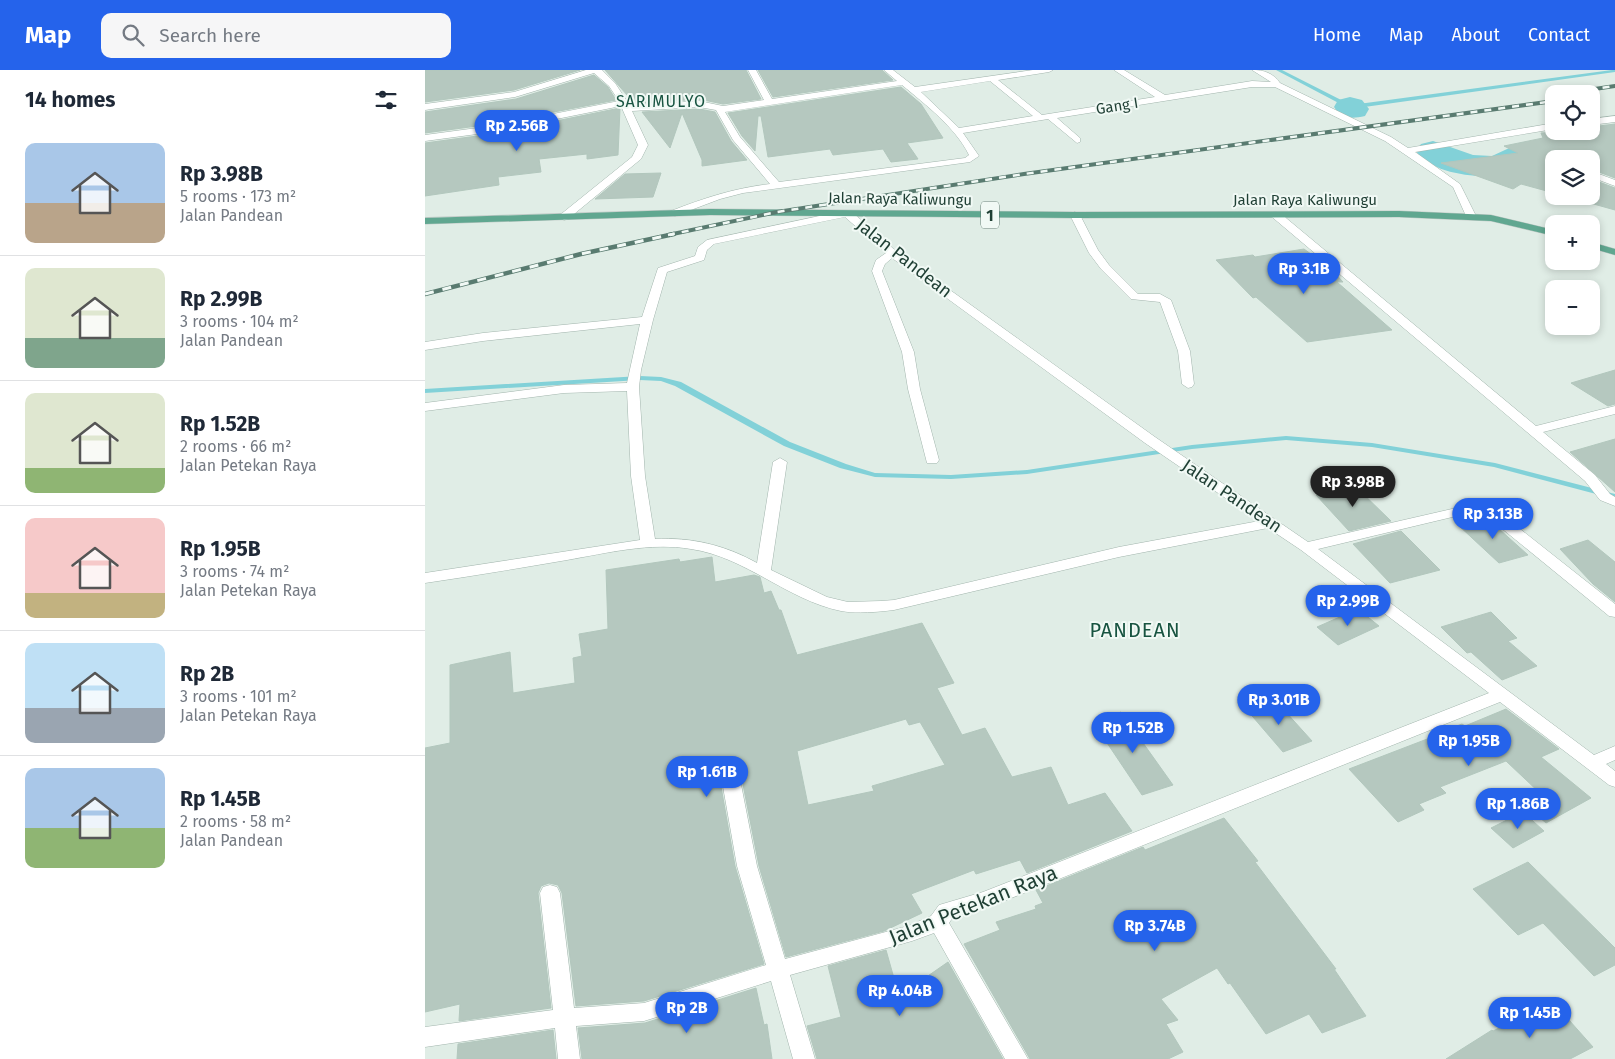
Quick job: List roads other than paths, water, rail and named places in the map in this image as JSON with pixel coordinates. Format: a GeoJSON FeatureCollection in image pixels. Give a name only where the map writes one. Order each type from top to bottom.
{"type":"FeatureCollection","features":[{"type":"Feature","properties":{"kind":"main road","name":"Jalan Raya Kaliwungu"},"geometry":{"type":"LineString","coordinates":[[425,221],[675,213],[777,212],[1075,216],[1399,214],[1471,216],[1511,222],[1545,231]]}},
{"type":"Feature","properties":{"kind":"main road"},"geometry":{"type":"LineString","coordinates":[[1600,248],[1615,252]]}},
{"type":"Feature","properties":{"kind":"street"},"geometry":{"type":"LineString","coordinates":[[425,108],[515,94],[597,70],[610,81],[625,106],[643,145],[639,155],[564,217]]}},
{"type":"Feature","properties":{"kind":"street"},"geometry":{"type":"LineString","coordinates":[[752,70],[769,102]]}},
{"type":"Feature","properties":{"kind":"street"},"geometry":{"type":"LineString","coordinates":[[675,213],[725,194],[776,185],[971,158],[974,154],[957,131],[915,90],[888,70]]}},
{"type":"Feature","properties":{"kind":"street"},"geometry":{"type":"LineString","coordinates":[[974,70],[1040,118]]}},
{"type":"Feature","properties":{"kind":"street"},"geometry":{"type":"LineString","coordinates":[[915,90],[1049,70]]}},
{"type":"Feature","properties":{"kind":"street"},"geometry":{"type":"LineString","coordinates":[[1118,70],[1163,98]]}},
{"type":"Feature","properties":{"kind":"street"},"geometry":{"type":"LineString","coordinates":[[1256,70],[1273,79],[1277,85],[1388,139],[1406,151],[1457,186],[1471,216]]}},
{"type":"Feature","properties":{"kind":"street"},"geometry":{"type":"LineString","coordinates":[[425,138],[625,106],[699,104],[723,109],[905,82]]}},
{"type":"Feature","properties":{"kind":"street","name":"Gang I"},"geometry":{"type":"LineString","coordinates":[[957,131],[1252,84],[1277,85]]}},
{"type":"Feature","properties":{"kind":"street"},"geometry":{"type":"LineString","coordinates":[[723,109],[720,111],[721,114],[736,138],[776,185]]}},
{"type":"Feature","properties":{"kind":"street"},"geometry":{"type":"LineString","coordinates":[[1051,117],[1077,140]]}},
{"type":"Feature","properties":{"kind":"street"},"geometry":{"type":"LineString","coordinates":[[1600,121],[1615,119]]}},
{"type":"Feature","properties":{"kind":"street"},"geometry":{"type":"LineString","coordinates":[[1406,151],[1545,128]]}},
{"type":"Feature","properties":{"kind":"street"},"geometry":{"type":"LineString","coordinates":[[1600,177],[1615,183]]}},
{"type":"Feature","properties":{"kind":"street"},"geometry":{"type":"LineString","coordinates":[[648,544],[638,476],[633,380],[647,320],[662,270],[669,266],[695,261],[700,258],[701,249],[706,245],[845,214]]}},
{"type":"Feature","properties":{"kind":"street","name":"Jalan Pandean"},"geometry":{"type":"LineString","coordinates":[[845,214],[893,254],[1150,440],[1307,547],[1615,780]]}},
{"type":"Feature","properties":{"kind":"street"},"geometry":{"type":"LineString","coordinates":[[1276,215],[1534,430],[1606,493]]}},
{"type":"Feature","properties":{"kind":"street"},"geometry":{"type":"LineString","coordinates":[[1075,216],[1084,237],[1093,251],[1105,267],[1135,297],[1161,297],[1165,300],[1183,351],[1188,384]]}},
{"type":"Feature","properties":{"kind":"street"},"geometry":{"type":"LineString","coordinates":[[893,254],[881,260],[877,271],[908,352],[914,389],[932,460]]}},
{"type":"Feature","properties":{"kind":"street"},"geometry":{"type":"LineString","coordinates":[[425,346],[647,320]]}},
{"type":"Feature","properties":{"kind":"street"},"geometry":{"type":"LineString","coordinates":[[425,407],[633,380]]}},
{"type":"Feature","properties":{"kind":"street"},"geometry":{"type":"LineString","coordinates":[[1534,430],[1615,410]]}},
{"type":"Feature","properties":{"kind":"street"},"geometry":{"type":"LineString","coordinates":[[763,572],[780,462]]}},
{"type":"Feature","properties":{"kind":"street"},"geometry":{"type":"LineString","coordinates":[[1307,547],[1465,510],[1486,512],[1505,524],[1615,612]]}},
{"type":"Feature","properties":{"kind":"street"},"geometry":{"type":"LineString","coordinates":[[425,578],[669,542],[692,544],[721,551],[798,592],[840,606],[859,608],[894,605],[1119,552],[1271,523]]}},
{"type":"Feature","properties":{"kind":"street","name":"Jalan Petekan Raya"},"geometry":{"type":"LineString","coordinates":[[425,1037],[563,1018],[644,1012],[777,970],[912,934],[938,922],[947,911],[987,899],[1501,695]]}},
{"type":"Feature","properties":{"kind":"street"},"geometry":{"type":"LineString","coordinates":[[1593,763],[1615,752]]}},
{"type":"Feature","properties":{"kind":"street"},"geometry":{"type":"LineString","coordinates":[[728,764],[747,866],[805,1059]]}},
{"type":"Feature","properties":{"kind":"street"},"geometry":{"type":"LineString","coordinates":[[550,893],[569,1059]]}},
{"type":"Feature","properties":{"kind":"street"},"geometry":{"type":"LineString","coordinates":[[938,922],[1017,1059]]}},
{"type":"Feature","properties":{"kind":"waterway"},"geometry":{"type":"LineString","coordinates":[[1278,70],[1350,107],[1615,71]]}},
{"type":"Feature","properties":{"kind":"waterway"},"geometry":{"type":"LineString","coordinates":[[1433,151],[1453,160],[1482,167],[1502,165],[1533,151],[1550,148],[1578,150],[1615,161]]}},
{"type":"Feature","properties":{"kind":"waterway"},"geometry":{"type":"LineString","coordinates":[[425,391],[640,378],[661,379],[678,384],[787,444],[843,466],[875,475],[951,477],[1027,472],[1192,447],[1286,438],[1372,445],[1495,465],[1615,497]]}},
{"type":"Feature","properties":{"kind":"railway"},"geometry":{"type":"LineString","coordinates":[[1600,88],[1615,86]]}},
{"type":"Feature","properties":{"kind":"railway"},"geometry":{"type":"LineString","coordinates":[[668,235],[777,212],[1024,174],[1545,102]]}},
{"type":"Feature","properties":{"kind":"railway"},"geometry":{"type":"LineString","coordinates":[[425,294],[581,254],[674,234]]}},
{"type":"Feature","properties":{"kind":"district","name":"SARIMULYO"},"geometry":{"type":"Point","coordinates":[661,101]}},
{"type":"Feature","properties":{"kind":"district","name":"PANDEAN"},"geometry":{"type":"Point","coordinates":[1135,630]}}]}
